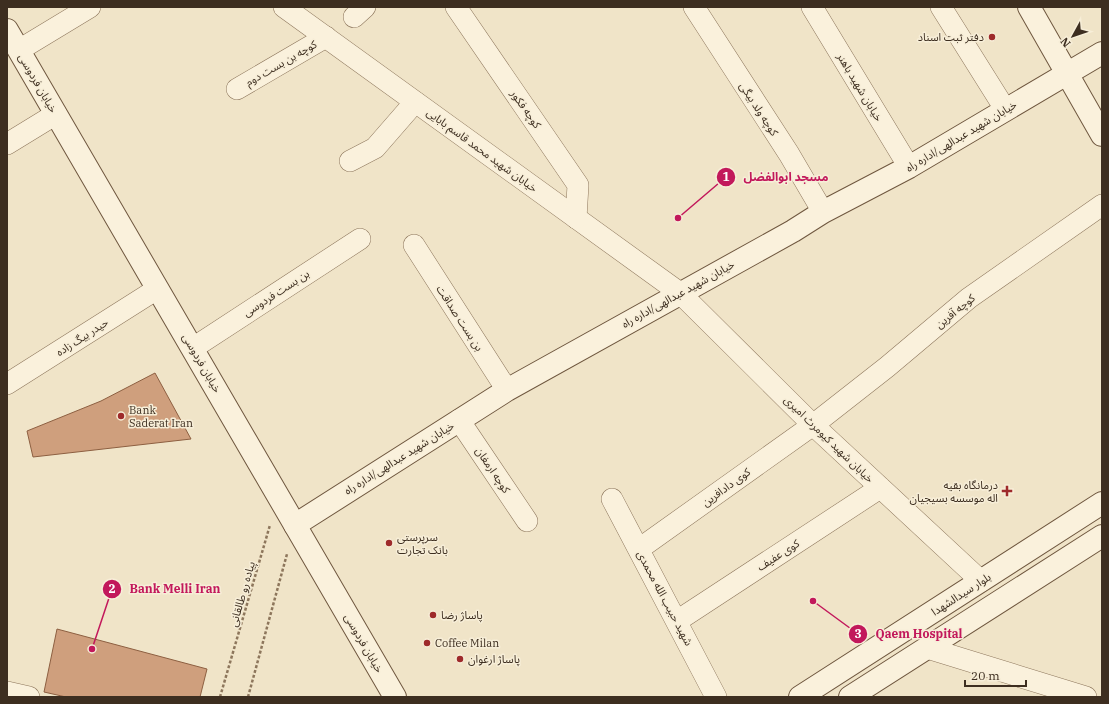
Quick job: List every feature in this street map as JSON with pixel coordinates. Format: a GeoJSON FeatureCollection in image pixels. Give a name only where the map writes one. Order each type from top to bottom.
{"type":"FeatureCollection","features":[{"type":"Feature","properties":{"kind":"street"},"geometry":{"type":"LineString","coordinates":[[19,50],[90,7]]}},
{"type":"Feature","properties":{"kind":"street","name":"خیابان شهید محمد قاسم بابایی"},"geometry":{"type":"LineString","coordinates":[[284,7],[680,293]]}},
{"type":"Feature","properties":{"kind":"street","name":"کوچه فکور"},"geometry":{"type":"LineString","coordinates":[[456,7],[578,185],[576,218]]}},
{"type":"Feature","properties":{"kind":"street","name":"کوچه ولد بیگی"},"geometry":{"type":"LineString","coordinates":[[694,7],[789,154],[823,212]]}},
{"type":"Feature","properties":{"kind":"street","name":"خیابان شهید باهنر"},"geometry":{"type":"LineString","coordinates":[[812,7],[909,167]]}},
{"type":"Feature","properties":{"kind":"street"},"geometry":{"type":"LineString","coordinates":[[941,7],[1005,109]]}},
{"type":"Feature","properties":{"kind":"street"},"geometry":{"type":"LineString","coordinates":[[1029,7],[1102,135]]}},
{"type":"Feature","properties":{"kind":"street","name":"خیابان فردوسی"},"geometry":{"type":"LineString","coordinates":[[7,30],[395,697]]}},
{"type":"Feature","properties":{"kind":"street","name":"کوچه بن بست دوم"},"geometry":{"type":"LineString","coordinates":[[237,89],[326,37]]}},
{"type":"Feature","properties":{"kind":"street","name":"خیابان شهید عبدالهی/اداره راه"},"geometry":{"type":"LineString","coordinates":[[295,524],[507,390],[823,212],[909,167],[1102,53]]}},
{"type":"Feature","properties":{"kind":"street"},"geometry":{"type":"LineString","coordinates":[[350,161],[375,148],[415,102]]}},
{"type":"Feature","properties":{"kind":"street"},"geometry":{"type":"LineString","coordinates":[[7,144],[56,114]]}},
{"type":"Feature","properties":{"kind":"street","name":"کوچه آفرین"},"geometry":{"type":"LineString","coordinates":[[813,425],[887,367],[969,298],[1102,204]]}},
{"type":"Feature","properties":{"kind":"street","name":"بن بست فردوسی"},"geometry":{"type":"LineString","coordinates":[[193,348],[360,239]]}},
{"type":"Feature","properties":{"kind":"street","name":"بن بست صداقت"},"geometry":{"type":"LineString","coordinates":[[414,245],[507,390]]}},
{"type":"Feature","properties":{"kind":"street","name":"حیدر بیگ زاده"},"geometry":{"type":"LineString","coordinates":[[7,384],[157,289]]}},
{"type":"Feature","properties":{"kind":"street","name":"خیابان شهید کیومرث امیری"},"geometry":{"type":"LineString","coordinates":[[680,293],[813,425],[981,581]]}},
{"type":"Feature","properties":{"kind":"street","name":"کوچه ارمغان"},"geometry":{"type":"LineString","coordinates":[[460,420],[527,521]]}},
{"type":"Feature","properties":{"kind":"street","name":"کوی دادافرین"},"geometry":{"type":"LineString","coordinates":[[639,549],[813,425]]}},
{"type":"Feature","properties":{"kind":"street","name":"کوی عفیف"},"geometry":{"type":"LineString","coordinates":[[677,621],[880,488]]}},
{"type":"Feature","properties":{"kind":"street","name":"شهید حبیب‌ الله محمدی"},"geometry":{"type":"LineString","coordinates":[[612,499],[716,697]]}},
{"type":"Feature","properties":{"kind":"street","name":"بلوار سیدالشهدا"},"geometry":{"type":"LineString","coordinates":[[800,697],[1102,503]]}},
{"type":"Feature","properties":{"kind":"street"},"geometry":{"type":"LineString","coordinates":[[850,697],[1102,536]]}},
{"type":"Feature","properties":{"kind":"street"},"geometry":{"type":"LineString","coordinates":[[926,648],[1086,697]]}},
{"type":"Feature","properties":{"kind":"street"},"geometry":{"type":"LineString","coordinates":[[7,692],[28,697]]}},
{"type":"Feature","properties":{"kind":"path","name":"پیاده رو طالقانی"},"geometry":{"type":"LineString","coordinates":[[220,697],[279,496]]}},
{"type":"Feature","properties":{"kind":"path"},"geometry":{"type":"LineString","coordinates":[[248,697],[295,524]]}},
{"type":"Feature","properties":{"kind":"building","name":"Bank Saderat Iran"},"geometry":{"type":"Polygon","coordinates":[[[155,373],[191,439],[33,457],[27,431],[101,401],[155,373]]]}},
{"type":"Feature","properties":{"kind":"building"},"geometry":{"type":"Polygon","coordinates":[[[57,629],[207,669],[200,697],[66,697],[44,692],[57,629]]]}},
{"type":"Feature","properties":{"kind":"place","name":"دفتر ثبت اسناد"},"geometry":{"type":"Point","coordinates":[992,37]}},
{"type":"Feature","properties":{"kind":"place","name":"مسجد ابوالفضل"},"geometry":{"type":"Point","coordinates":[678,218]}},
{"type":"Feature","properties":{"kind":"place","name":"Bank Saderat Iran"},"geometry":{"type":"Point","coordinates":[121,416]}},
{"type":"Feature","properties":{"kind":"place","name":"درمانگاه بقیه اله موسسه بسیجیان"},"geometry":{"type":"Point","coordinates":[1007,491]}},
{"type":"Feature","properties":{"kind":"place","name":"سرپرستی بانک تجارت"},"geometry":{"type":"Point","coordinates":[389,543]}},
{"type":"Feature","properties":{"kind":"place","name":"Qaem Hospital"},"geometry":{"type":"Point","coordinates":[813,601]}},
{"type":"Feature","properties":{"kind":"place","name":"پاساژ رضا"},"geometry":{"type":"Point","coordinates":[433,615]}},
{"type":"Feature","properties":{"kind":"place","name":"Coffee Milan"},"geometry":{"type":"Point","coordinates":[427,643]}},
{"type":"Feature","properties":{"kind":"place","name":"Bank Melli Iran"},"geometry":{"type":"Point","coordinates":[92,649]}},
{"type":"Feature","properties":{"kind":"place","name":"پاساژ ارغوان"},"geometry":{"type":"Point","coordinates":[460,659]}}]}
